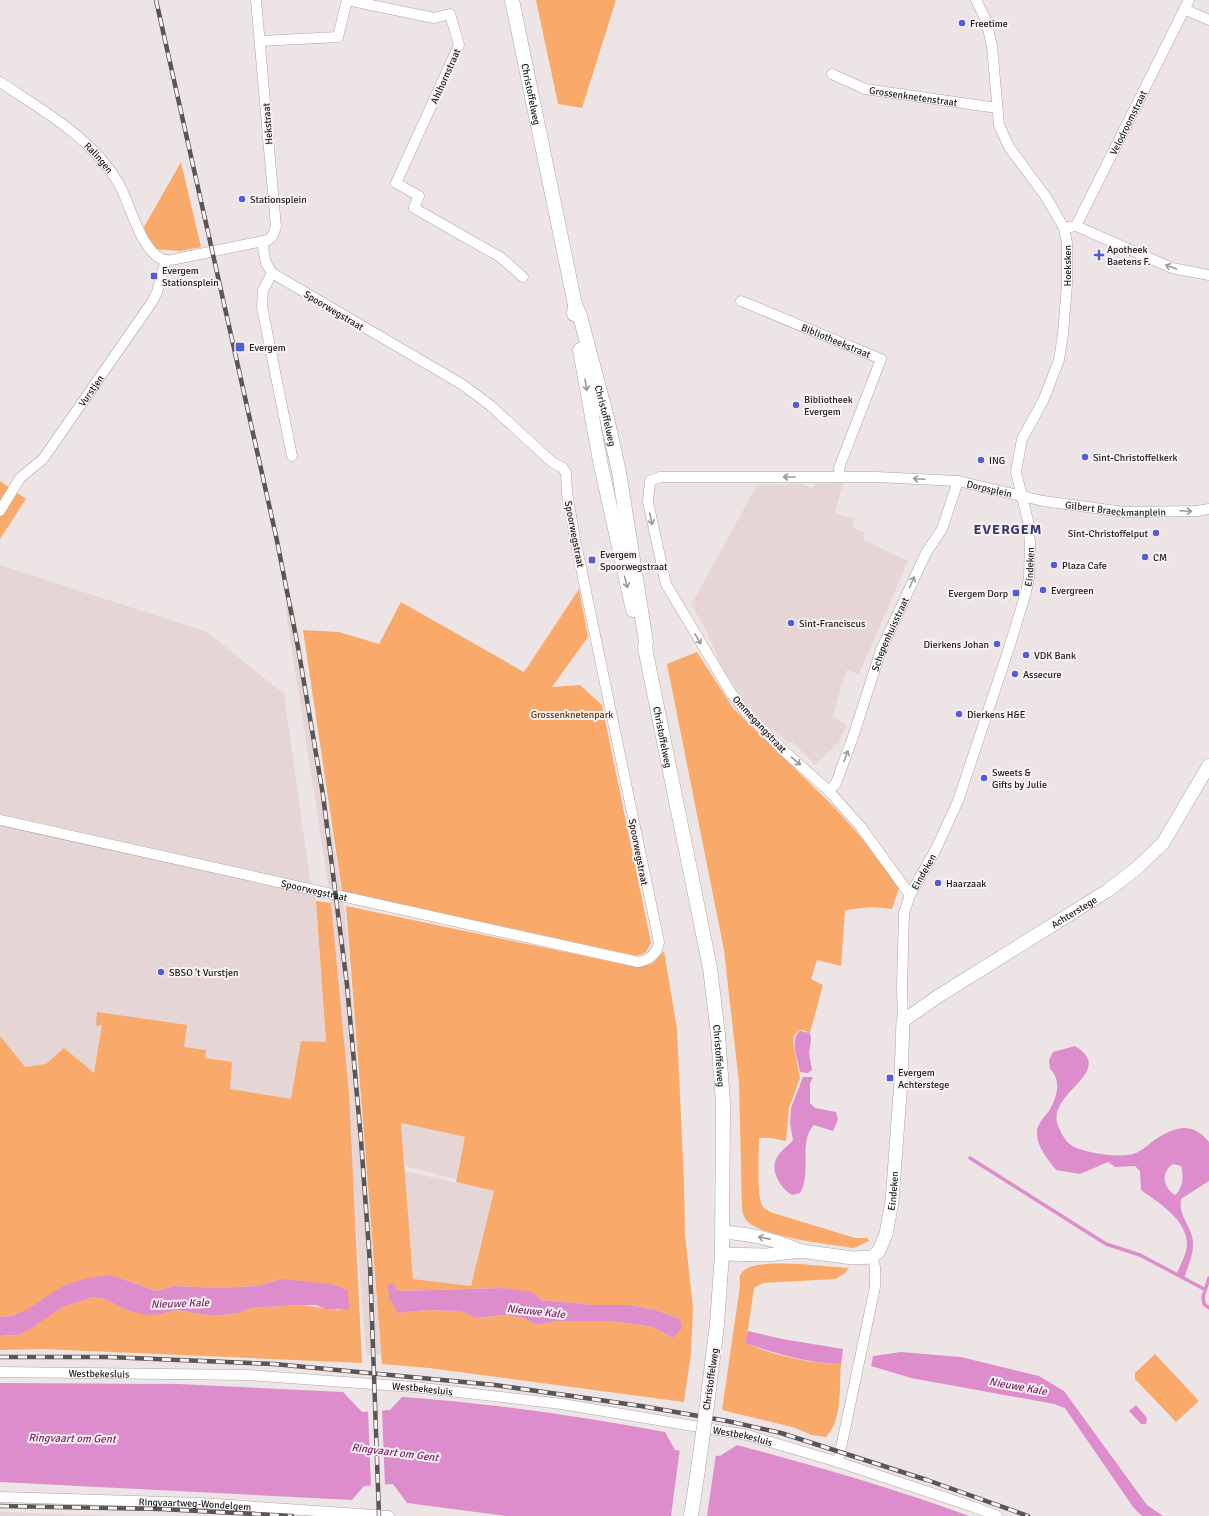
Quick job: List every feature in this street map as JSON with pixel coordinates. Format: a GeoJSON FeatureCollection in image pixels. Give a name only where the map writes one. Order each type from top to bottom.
{"type":"FeatureCollection","features":[{"type":"Feature","properties":{"kind":"main road","name":"Christoffelweg"},"geometry":{"type":"LineString","coordinates":[[512,0],[574,305],[574,318],[600,466],[640,643],[645,648],[710,968],[724,1103],[722,1254],[717,1324],[691,1516]]}},
{"type":"Feature","properties":{"kind":"street","name":"Hekstraat"},"geometry":{"type":"LineString","coordinates":[[256,0],[276,227],[272,237],[262,242]]}},
{"type":"Feature","properties":{"kind":"street","name":"Ahlhornstraat"},"geometry":{"type":"LineString","coordinates":[[260,41],[338,37],[347,0],[434,18],[450,14],[459,45],[396,183],[419,196],[414,208],[500,257],[523,277]]}},
{"type":"Feature","properties":{"kind":"street","name":"Hoeksken"},"geometry":{"type":"LineString","coordinates":[[976,0],[986,20],[992,46],[999,125],[1009,148],[1046,197],[1064,228],[1067,254],[1063,334],[1058,360],[1051,382],[1022,439],[1016,472],[1022,496]]}},
{"type":"Feature","properties":{"kind":"street","name":"Velodroomstraat"},"geometry":{"type":"LineString","coordinates":[[1076,226],[1187,4],[1209,20]]}},
{"type":"Feature","properties":{"kind":"street","name":"Grossenknetenstraat"},"geometry":{"type":"LineString","coordinates":[[832,74],[865,89],[997,108]]}},
{"type":"Feature","properties":{"kind":"street","name":"Ralingen"},"geometry":{"type":"LineString","coordinates":[[0,82],[61,122],[95,151],[118,182],[147,246],[158,257],[166,260]]}},
{"type":"Feature","properties":{"kind":"street"},"geometry":{"type":"LineString","coordinates":[[1064,228],[1076,226],[1172,268],[1209,275]]}},
{"type":"Feature","properties":{"kind":"street"},"geometry":{"type":"LineString","coordinates":[[166,260],[262,242],[266,263],[272,272],[263,290],[262,307],[292,456]]}},
{"type":"Feature","properties":{"kind":"street","name":"Vurstjen"},"geometry":{"type":"LineString","coordinates":[[0,511],[20,478],[43,459],[152,302],[157,292],[166,260]]}},
{"type":"Feature","properties":{"kind":"street","name":"Spoorwegstraat"},"geometry":{"type":"LineString","coordinates":[[0,820],[638,962],[650,958],[658,949],[658,942],[576,544],[567,493],[566,473],[563,468],[552,462],[491,406],[463,385],[272,272]]}},
{"type":"Feature","properties":{"kind":"street","name":"Bibliotheekstraat"},"geometry":{"type":"LineString","coordinates":[[741,301],[881,359],[839,468],[840,477]]}},
{"type":"Feature","properties":{"kind":"street","name":"Ommegangstraat"},"geometry":{"type":"LineString","coordinates":[[840,477],[660,477],[650,481],[648,502],[663,575],[682,614],[737,702],[783,750],[829,791],[861,828],[910,895]]}},
{"type":"Feature","properties":{"kind":"street"},"geometry":{"type":"LineString","coordinates":[[840,477],[958,482]]}},
{"type":"Feature","properties":{"kind":"street","name":"Dorpsplein"},"geometry":{"type":"LineString","coordinates":[[958,482],[1022,496]]}},
{"type":"Feature","properties":{"kind":"street","name":"Schepenhuisstraat"},"geometry":{"type":"LineString","coordinates":[[829,791],[836,783],[853,737],[881,650],[926,553],[942,529],[958,482]]}},
{"type":"Feature","properties":{"kind":"street","name":"Gilbert Braeckmanplein"},"geometry":{"type":"LineString","coordinates":[[1022,496],[1043,501],[1124,512],[1181,510],[1197,511],[1209,509]]}},
{"type":"Feature","properties":{"kind":"street","name":"Eindeken"},"geometry":{"type":"LineString","coordinates":[[872,1257],[879,1251],[883,1244],[892,1202],[901,1080],[904,913],[910,895],[936,849],[958,801],[1010,648],[1026,592],[1029,578],[1030,542],[1022,496]]}},
{"type":"Feature","properties":{"kind":"street","name":"Achterstege"},"geometry":{"type":"LineString","coordinates":[[903,1021],[950,988],[1107,891],[1137,868],[1163,843],[1209,765]]}},
{"type":"Feature","properties":{"kind":"street"},"geometry":{"type":"LineString","coordinates":[[722,1232],[775,1240],[801,1251],[853,1258],[872,1257],[875,1267],[874,1287],[838,1462]]}},
{"type":"Feature","properties":{"kind":"street"},"geometry":{"type":"LineString","coordinates":[[722,1254],[767,1256],[801,1251]]}},
{"type":"Feature","properties":{"kind":"street","name":"Westbekesluis"},"geometry":{"type":"LineString","coordinates":[[0,1372],[248,1375],[414,1387],[562,1404],[714,1429],[776,1442],[997,1516]]}},
{"type":"Feature","properties":{"kind":"street","name":"Ringvaartweg-Wondelgem"},"geometry":{"type":"LineString","coordinates":[[0,1497],[201,1503],[389,1516]]}},
{"type":"Feature","properties":{"kind":"shaded area","name":"Sint-Franciscus"},"geometry":{"type":"Polygon","coordinates":[[[843,483],[835,513],[854,519],[852,528],[865,532],[863,537],[864,540],[908,561],[859,674],[847,670],[842,682],[833,717],[847,725],[839,742],[815,765],[792,741],[789,744],[758,715],[743,698],[725,673],[704,626],[691,605],[757,485],[802,484],[812,488],[816,484],[843,483]]]}},
{"type":"Feature","properties":{"kind":"shaded area","name":"SBSO 't Vurstjen"},"geometry":{"type":"Polygon","coordinates":[[[0,565],[207,632],[284,694],[311,886],[316,901],[342,1279],[120,1278],[0,1317],[0,565]]]}},
{"type":"Feature","properties":{"kind":"shaded area"},"geometry":{"type":"Polygon","coordinates":[[[293,603],[345,913],[381,1354],[366,1355],[331,903],[285,605],[293,603]]]}},
{"type":"Feature","properties":{"kind":"shaded area"},"geometry":{"type":"Polygon","coordinates":[[[401,1123],[465,1137],[456,1179],[405,1166],[401,1123]]]}},
{"type":"Feature","properties":{"kind":"shaded area"},"geometry":{"type":"Polygon","coordinates":[[[404,1171],[494,1191],[471,1286],[413,1279],[404,1171]]]}},
{"type":"Feature","properties":{"kind":"shaded area"},"geometry":{"type":"Polygon","coordinates":[[[0,1512],[30,1513],[119,1516],[0,1516],[0,1512]]]}},
{"type":"Feature","properties":{"kind":"green space"},"geometry":{"type":"Polygon","coordinates":[[[536,0],[616,0],[582,108],[558,104],[536,0]]]}},
{"type":"Feature","properties":{"kind":"green space"},"geometry":{"type":"Polygon","coordinates":[[[181,162],[201,247],[180,251],[156,249],[149,241],[144,227],[181,162]]]}},
{"type":"Feature","properties":{"kind":"green space"},"geometry":{"type":"Polygon","coordinates":[[[0,481],[26,499],[0,539],[0,481]]]}},
{"type":"Feature","properties":{"kind":"green space","name":"Grossenknetenpark"},"geometry":{"type":"Polygon","coordinates":[[[579,589],[588,637],[552,687],[580,685],[602,705],[651,943],[646,952],[637,956],[342,891],[303,630],[339,632],[379,644],[401,602],[524,672],[579,589]]]}},
{"type":"Feature","properties":{"kind":"green space"},"geometry":{"type":"Polygon","coordinates":[[[697,652],[733,708],[834,807],[860,836],[899,888],[892,909],[872,907],[845,910],[841,966],[817,960],[811,979],[823,985],[810,1033],[803,1030],[799,1031],[795,1034],[793,1041],[800,1078],[789,1108],[786,1141],[771,1138],[759,1138],[759,1194],[763,1207],[770,1212],[855,1238],[867,1238],[869,1241],[854,1248],[800,1240],[771,1233],[749,1223],[745,1219],[742,1212],[739,1083],[724,950],[667,664],[697,652]]]}},
{"type":"Feature","properties":{"kind":"green space"},"geometry":{"type":"Polygon","coordinates":[[[316,901],[331,903],[349,1094],[362,1363],[42,1349],[0,1350],[0,1336],[18,1335],[61,1308],[93,1297],[104,1299],[129,1311],[162,1314],[176,1310],[214,1316],[238,1313],[251,1308],[300,1305],[341,1310],[282,1279],[257,1286],[219,1288],[174,1286],[156,1291],[120,1278],[68,1284],[26,1311],[0,1317],[0,1036],[25,1067],[46,1064],[64,1048],[94,1073],[102,1025],[96,1026],[97,1012],[187,1025],[184,1047],[206,1050],[205,1058],[232,1062],[230,1089],[291,1099],[301,1041],[326,1042],[316,901]]]}},
{"type":"Feature","properties":{"kind":"green space"},"geometry":{"type":"Polygon","coordinates":[[[346,906],[637,967],[652,964],[664,951],[677,1029],[685,1235],[693,1307],[691,1353],[684,1402],[429,1368],[382,1364],[346,906]],[[401,1123],[413,1279],[471,1286],[494,1191],[456,1182],[465,1137],[401,1123]],[[394,1284],[398,1313],[427,1310],[462,1311],[476,1318],[505,1315],[523,1318],[538,1325],[557,1321],[611,1321],[653,1327],[673,1338],[680,1319],[656,1310],[630,1305],[593,1305],[541,1300],[503,1288],[398,1291],[394,1284]]]}},
{"type":"Feature","properties":{"kind":"green space"},"geometry":{"type":"Polygon","coordinates":[[[799,1264],[849,1268],[844,1274],[835,1279],[763,1283],[754,1288],[746,1343],[768,1352],[792,1358],[841,1364],[838,1412],[835,1422],[826,1437],[812,1435],[792,1427],[722,1410],[740,1286],[740,1276],[743,1271],[749,1267],[757,1265],[799,1264]]]}},
{"type":"Feature","properties":{"kind":"green space"},"geometry":{"type":"Polygon","coordinates":[[[1155,1354],[1199,1401],[1176,1422],[1135,1379],[1135,1373],[1155,1354]]]}},
{"type":"Feature","properties":{"kind":"water"},"geometry":{"type":"Polygon","coordinates":[[[800,1031],[810,1033],[811,1039],[809,1053],[812,1070],[808,1073],[800,1072],[795,1050],[795,1039],[800,1031]]]}},
{"type":"Feature","properties":{"kind":"water"},"geometry":{"type":"Polygon","coordinates":[[[1075,1046],[1086,1056],[1089,1065],[1085,1075],[1061,1104],[1057,1116],[1059,1128],[1065,1139],[1071,1145],[1092,1152],[1111,1155],[1127,1155],[1140,1151],[1156,1139],[1171,1131],[1184,1128],[1196,1131],[1209,1142],[1209,1181],[1181,1199],[1181,1210],[1193,1241],[1192,1256],[1184,1278],[1177,1274],[1186,1251],[1187,1241],[1184,1231],[1180,1223],[1173,1215],[1141,1190],[1140,1171],[1135,1166],[1115,1167],[1108,1162],[1080,1174],[1056,1170],[1040,1147],[1037,1137],[1037,1129],[1039,1123],[1049,1111],[1057,1089],[1056,1078],[1050,1069],[1049,1060],[1053,1052],[1075,1046]],[[1173,1164],[1166,1172],[1165,1176],[1168,1188],[1175,1195],[1180,1189],[1182,1182],[1181,1166],[1173,1164]]]}},
{"type":"Feature","properties":{"kind":"water"},"geometry":{"type":"Polygon","coordinates":[[[803,1077],[813,1077],[810,1083],[810,1103],[815,1108],[836,1112],[838,1119],[833,1131],[814,1125],[809,1132],[803,1185],[800,1193],[792,1195],[779,1182],[776,1176],[775,1164],[776,1158],[793,1140],[790,1123],[791,1108],[803,1077]]]}},
{"type":"Feature","properties":{"kind":"water","name":"Nieuwe Kale"},"geometry":{"type":"Polygon","coordinates":[[[108,1275],[156,1291],[174,1286],[219,1288],[257,1286],[282,1279],[330,1284],[348,1290],[349,1309],[327,1309],[315,1305],[300,1305],[251,1308],[238,1313],[214,1316],[176,1310],[162,1314],[148,1315],[129,1311],[104,1299],[93,1297],[61,1308],[30,1329],[18,1335],[0,1336],[0,1317],[20,1313],[51,1293],[73,1282],[108,1275]]]}},
{"type":"Feature","properties":{"kind":"water","name":"Nieuwe Kale"},"geometry":{"type":"Polygon","coordinates":[[[394,1284],[398,1291],[503,1288],[532,1292],[541,1300],[593,1305],[630,1305],[656,1310],[680,1319],[682,1328],[673,1338],[653,1327],[611,1321],[557,1321],[538,1325],[523,1318],[505,1315],[476,1318],[461,1311],[427,1310],[398,1313],[390,1299],[387,1285],[394,1284]]]}},
{"type":"Feature","properties":{"kind":"water"},"geometry":{"type":"Polygon","coordinates":[[[748,1331],[782,1339],[843,1349],[841,1364],[816,1362],[792,1357],[745,1343],[748,1331]]]}},
{"type":"Feature","properties":{"kind":"water","name":"Nieuwe Kale"},"geometry":{"type":"Polygon","coordinates":[[[901,1352],[961,1357],[1039,1376],[1064,1391],[1147,1505],[1163,1516],[1142,1516],[1133,1507],[1065,1408],[1054,1404],[911,1378],[871,1366],[873,1356],[901,1352]]]}},
{"type":"Feature","properties":{"kind":"water","name":"Ringvaart om Gent"},"geometry":{"type":"Polygon","coordinates":[[[0,1383],[178,1384],[343,1392],[362,1412],[390,1410],[402,1397],[534,1411],[665,1432],[675,1450],[720,1456],[737,1445],[854,1478],[969,1516],[506,1516],[407,1503],[393,1484],[364,1486],[352,1500],[0,1482],[0,1383]]]}},
{"type":"Feature","properties":{"kind":"water"},"geometry":{"type":"Polygon","coordinates":[[[1136,1405],[1147,1418],[1146,1424],[1141,1424],[1129,1411],[1136,1405]]]}},
{"type":"Feature","properties":{"kind":"pier"},"geometry":{"type":"Polygon","coordinates":[[[368,1409],[382,1409],[385,1487],[371,1487],[368,1409]]]}},
{"type":"Feature","properties":{"kind":"pier"},"geometry":{"type":"Polygon","coordinates":[[[680,1448],[716,1454],[707,1516],[671,1516],[680,1448]]]}},
{"type":"Feature","properties":{"kind":"waterway"},"geometry":{"type":"LineString","coordinates":[[970,1158],[1106,1244],[1140,1255],[1204,1289]]}},
{"type":"Feature","properties":{"kind":"waterway"},"geometry":{"type":"LineString","coordinates":[[1209,1278],[1203,1297],[1204,1304],[1209,1308]]}},
{"type":"Feature","properties":{"kind":"railway"},"geometry":{"type":"LineString","coordinates":[[156,0],[276,536],[298,647],[323,795],[347,985],[361,1140],[370,1264],[379,1516]]}},
{"type":"Feature","properties":{"kind":"railway"},"geometry":{"type":"LineString","coordinates":[[0,1357],[108,1357],[274,1364],[495,1385],[641,1406],[727,1421],[781,1433],[927,1480],[1028,1516]]}},
{"type":"Feature","properties":{"kind":"railway"},"geometry":{"type":"LineString","coordinates":[[0,1506],[161,1509],[292,1516]]}},
{"type":"Feature","properties":{"kind":"place","name":"Freetime"},"geometry":{"type":"Point","coordinates":[962,23]}},
{"type":"Feature","properties":{"kind":"place","name":"Stationsplein"},"geometry":{"type":"Point","coordinates":[242,199]}},
{"type":"Feature","properties":{"kind":"place","name":"Apotheek Baetens F."},"geometry":{"type":"Point","coordinates":[1099,255]}},
{"type":"Feature","properties":{"kind":"place","name":"Evergem Stationsplein"},"geometry":{"type":"Point","coordinates":[154,276]}},
{"type":"Feature","properties":{"kind":"place","name":"Evergem"},"geometry":{"type":"Point","coordinates":[240,347]}},
{"type":"Feature","properties":{"kind":"place","name":"Bibliotheek Evergem"},"geometry":{"type":"Point","coordinates":[796,405]}},
{"type":"Feature","properties":{"kind":"place","name":"Sint-Christoffelkerk"},"geometry":{"type":"Point","coordinates":[1085,457]}},
{"type":"Feature","properties":{"kind":"place","name":"ING"},"geometry":{"type":"Point","coordinates":[981,460]}},
{"type":"Feature","properties":{"kind":"place","name":"Sint-Christoffelput"},"geometry":{"type":"Point","coordinates":[1156,533]}},
{"type":"Feature","properties":{"kind":"place","name":"CM"},"geometry":{"type":"Point","coordinates":[1145,557]}},
{"type":"Feature","properties":{"kind":"place","name":"Evergem Spoorwegstraat"},"geometry":{"type":"Point","coordinates":[592,560]}},
{"type":"Feature","properties":{"kind":"place","name":"Plaza Cafe"},"geometry":{"type":"Point","coordinates":[1054,565]}},
{"type":"Feature","properties":{"kind":"place","name":"Evergreen"},"geometry":{"type":"Point","coordinates":[1043,590]}},
{"type":"Feature","properties":{"kind":"place","name":"Evergem Dorp"},"geometry":{"type":"Point","coordinates":[1016,593]}},
{"type":"Feature","properties":{"kind":"place","name":"Sint-Franciscus"},"geometry":{"type":"Point","coordinates":[791,623]}},
{"type":"Feature","properties":{"kind":"place","name":"Dierkens Johan"},"geometry":{"type":"Point","coordinates":[997,644]}},
{"type":"Feature","properties":{"kind":"place","name":"VDK Bank"},"geometry":{"type":"Point","coordinates":[1026,655]}},
{"type":"Feature","properties":{"kind":"place","name":"Assecure"},"geometry":{"type":"Point","coordinates":[1015,674]}},
{"type":"Feature","properties":{"kind":"place","name":"Dierkens H&E"},"geometry":{"type":"Point","coordinates":[959,714]}},
{"type":"Feature","properties":{"kind":"place","name":"Sweets & Gifts by Julie"},"geometry":{"type":"Point","coordinates":[984,778]}},
{"type":"Feature","properties":{"kind":"place","name":"Haarzaak"},"geometry":{"type":"Point","coordinates":[938,883]}},
{"type":"Feature","properties":{"kind":"place","name":"SBSO 't Vurstjen"},"geometry":{"type":"Point","coordinates":[161,972]}},
{"type":"Feature","properties":{"kind":"place","name":"Evergem Achterstege"},"geometry":{"type":"Point","coordinates":[890,1078]}},
{"type":"Feature","properties":{"kind":"district","name":"EVERGEM"},"geometry":{"type":"Point","coordinates":[1008,529]}}]}
